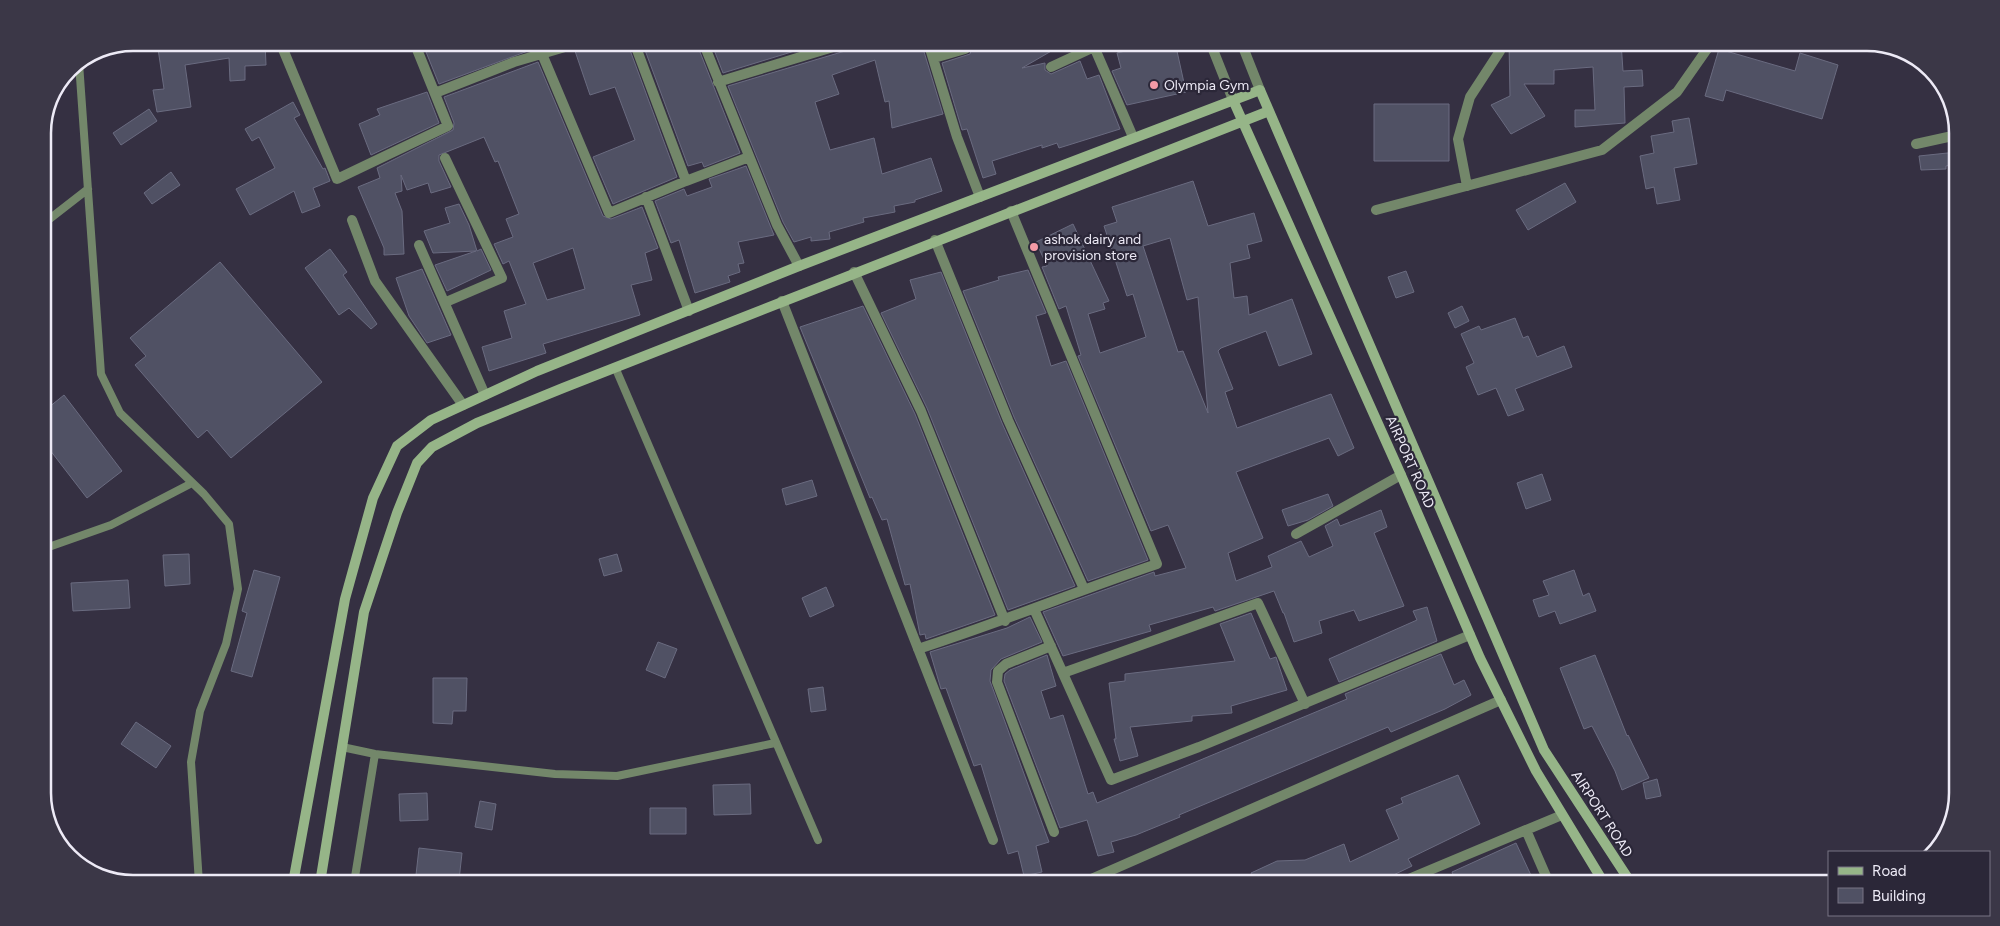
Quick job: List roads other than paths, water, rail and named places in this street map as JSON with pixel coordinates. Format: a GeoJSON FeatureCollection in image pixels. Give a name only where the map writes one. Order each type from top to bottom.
{"type":"FeatureCollection","features":[{"type":"Feature","properties":{"kind":"main road"},"geometry":{"type":"LineString","coordinates":[[295,875],[345,599],[373,498],[398,446],[431,420],[537,371],[798,266],[1260,90]]}},
{"type":"Feature","properties":{"kind":"main road","name":"AIRPORT ROAD"},"geometry":{"type":"LineString","coordinates":[[1260,90],[1544,750],[1625,875]]}},
{"type":"Feature","properties":{"kind":"main road","name":"AIRPORT ROAD"},"geometry":{"type":"LineString","coordinates":[[1233,100],[1401,475],[1470,635],[1536,771],[1599,875]]}},
{"type":"Feature","properties":{"kind":"main road"},"geometry":{"type":"LineString","coordinates":[[321,875],[364,612],[397,513],[417,463],[432,447],[477,423],[615,367],[935,240],[1269,111]]}},
{"type":"Feature","properties":{"kind":"street"},"geometry":{"type":"LineString","coordinates":[[284,51],[337,179],[448,126],[418,51]]}},
{"type":"Feature","properties":{"kind":"street"},"geometry":{"type":"LineString","coordinates":[[434,93],[514,62],[552,51]]}},
{"type":"Feature","properties":{"kind":"street"},"geometry":{"type":"LineString","coordinates":[[637,51],[686,181]]}},
{"type":"Feature","properties":{"kind":"street"},"geometry":{"type":"LineString","coordinates":[[706,51],[777,225],[798,266]]}},
{"type":"Feature","properties":{"kind":"street"},"geometry":{"type":"LineString","coordinates":[[718,82],[820,51]]}},
{"type":"Feature","properties":{"kind":"street"},"geometry":{"type":"LineString","coordinates":[[931,51],[957,137],[980,197]]}},
{"type":"Feature","properties":{"kind":"street"},"geometry":{"type":"LineString","coordinates":[[934,58],[958,51]]}},
{"type":"Feature","properties":{"kind":"street"},"geometry":{"type":"LineString","coordinates":[[1051,67],[1082,51]]}},
{"type":"Feature","properties":{"kind":"street"},"geometry":{"type":"LineString","coordinates":[[1096,51],[1134,137]]}},
{"type":"Feature","properties":{"kind":"street","name":"AIRPORT ROAD"},"geometry":{"type":"LineString","coordinates":[[1214,51],[1233,100]]}},
{"type":"Feature","properties":{"kind":"street","name":"AIRPORT ROAD"},"geometry":{"type":"LineString","coordinates":[[1245,51],[1260,90]]}},
{"type":"Feature","properties":{"kind":"street"},"geometry":{"type":"LineString","coordinates":[[1466,186],[1458,139],[1470,97],[1500,51]]}},
{"type":"Feature","properties":{"kind":"street"},"geometry":{"type":"LineString","coordinates":[[1376,210],[1602,150],[1677,92],[1706,51]]}},
{"type":"Feature","properties":{"kind":"street"},"geometry":{"type":"LineString","coordinates":[[542,54],[609,213],[749,157]]}},
{"type":"Feature","properties":{"kind":"street"},"geometry":{"type":"LineString","coordinates":[[1916,144],[1949,137]]}},
{"type":"Feature","properties":{"kind":"street"},"geometry":{"type":"LineString","coordinates":[[445,158],[502,278],[446,302]]}},
{"type":"Feature","properties":{"kind":"street"},"geometry":{"type":"LineString","coordinates":[[646,197],[689,311]]}},
{"type":"Feature","properties":{"kind":"street"},"geometry":{"type":"LineString","coordinates":[[918,650],[1005,621],[1084,589],[1157,564],[1011,211]]}},
{"type":"Feature","properties":{"kind":"street"},"geometry":{"type":"LineString","coordinates":[[352,220],[375,281],[463,405]]}},
{"type":"Feature","properties":{"kind":"street"},"geometry":{"type":"LineString","coordinates":[[935,240],[1008,420],[1084,589]]}},
{"type":"Feature","properties":{"kind":"street"},"geometry":{"type":"LineString","coordinates":[[419,245],[446,302],[485,395]]}},
{"type":"Feature","properties":{"kind":"street"},"geometry":{"type":"LineString","coordinates":[[854,272],[921,411],[1005,621]]}},
{"type":"Feature","properties":{"kind":"street"},"geometry":{"type":"LineString","coordinates":[[782,301],[993,840]]}},
{"type":"Feature","properties":{"kind":"street"},"geometry":{"type":"LineString","coordinates":[[1296,534],[1401,475]]}},
{"type":"Feature","properties":{"kind":"street"},"geometry":{"type":"LineString","coordinates":[[1063,673],[1258,603],[1305,704]]}},
{"type":"Feature","properties":{"kind":"street"},"geometry":{"type":"LineString","coordinates":[[1034,609],[1111,780],[1199,747],[1470,635]]}},
{"type":"Feature","properties":{"kind":"street"},"geometry":{"type":"LineString","coordinates":[[1051,646],[1006,664],[998,671],[996,682],[1054,832]]}},
{"type":"Feature","properties":{"kind":"street"},"geometry":{"type":"LineString","coordinates":[[1102,875],[1501,700]]}},
{"type":"Feature","properties":{"kind":"street"},"geometry":{"type":"LineString","coordinates":[[1430,875],[1562,815]]}},
{"type":"Feature","properties":{"kind":"street"},"geometry":{"type":"LineString","coordinates":[[1526,830],[1545,875]]}},
{"type":"Feature","properties":{"kind":"lane"},"geometry":{"type":"LineString","coordinates":[[80,71],[101,374],[120,413],[192,483],[229,524],[238,589],[226,644],[200,712],[191,762],[198,875]]}},
{"type":"Feature","properties":{"kind":"lane"},"geometry":{"type":"LineString","coordinates":[[51,218],[88,189]]}},
{"type":"Feature","properties":{"kind":"lane"},"geometry":{"type":"LineString","coordinates":[[615,367],[818,840]]}},
{"type":"Feature","properties":{"kind":"lane"},"geometry":{"type":"LineString","coordinates":[[51,546],[111,525],[192,483]]}},
{"type":"Feature","properties":{"kind":"lane"},"geometry":{"type":"LineString","coordinates":[[342,747],[375,754],[555,774],[617,776],[775,743]]}},
{"type":"Feature","properties":{"kind":"lane"},"geometry":{"type":"LineString","coordinates":[[355,875],[375,754]]}},
{"type":"Feature","properties":{"kind":"place","name":"Olympia Gym"},"geometry":{"type":"Point","coordinates":[1154,85]}},
{"type":"Feature","properties":{"kind":"place","name":"ashok dairy and provision store"},"geometry":{"type":"Point","coordinates":[1034,247]}}]}
